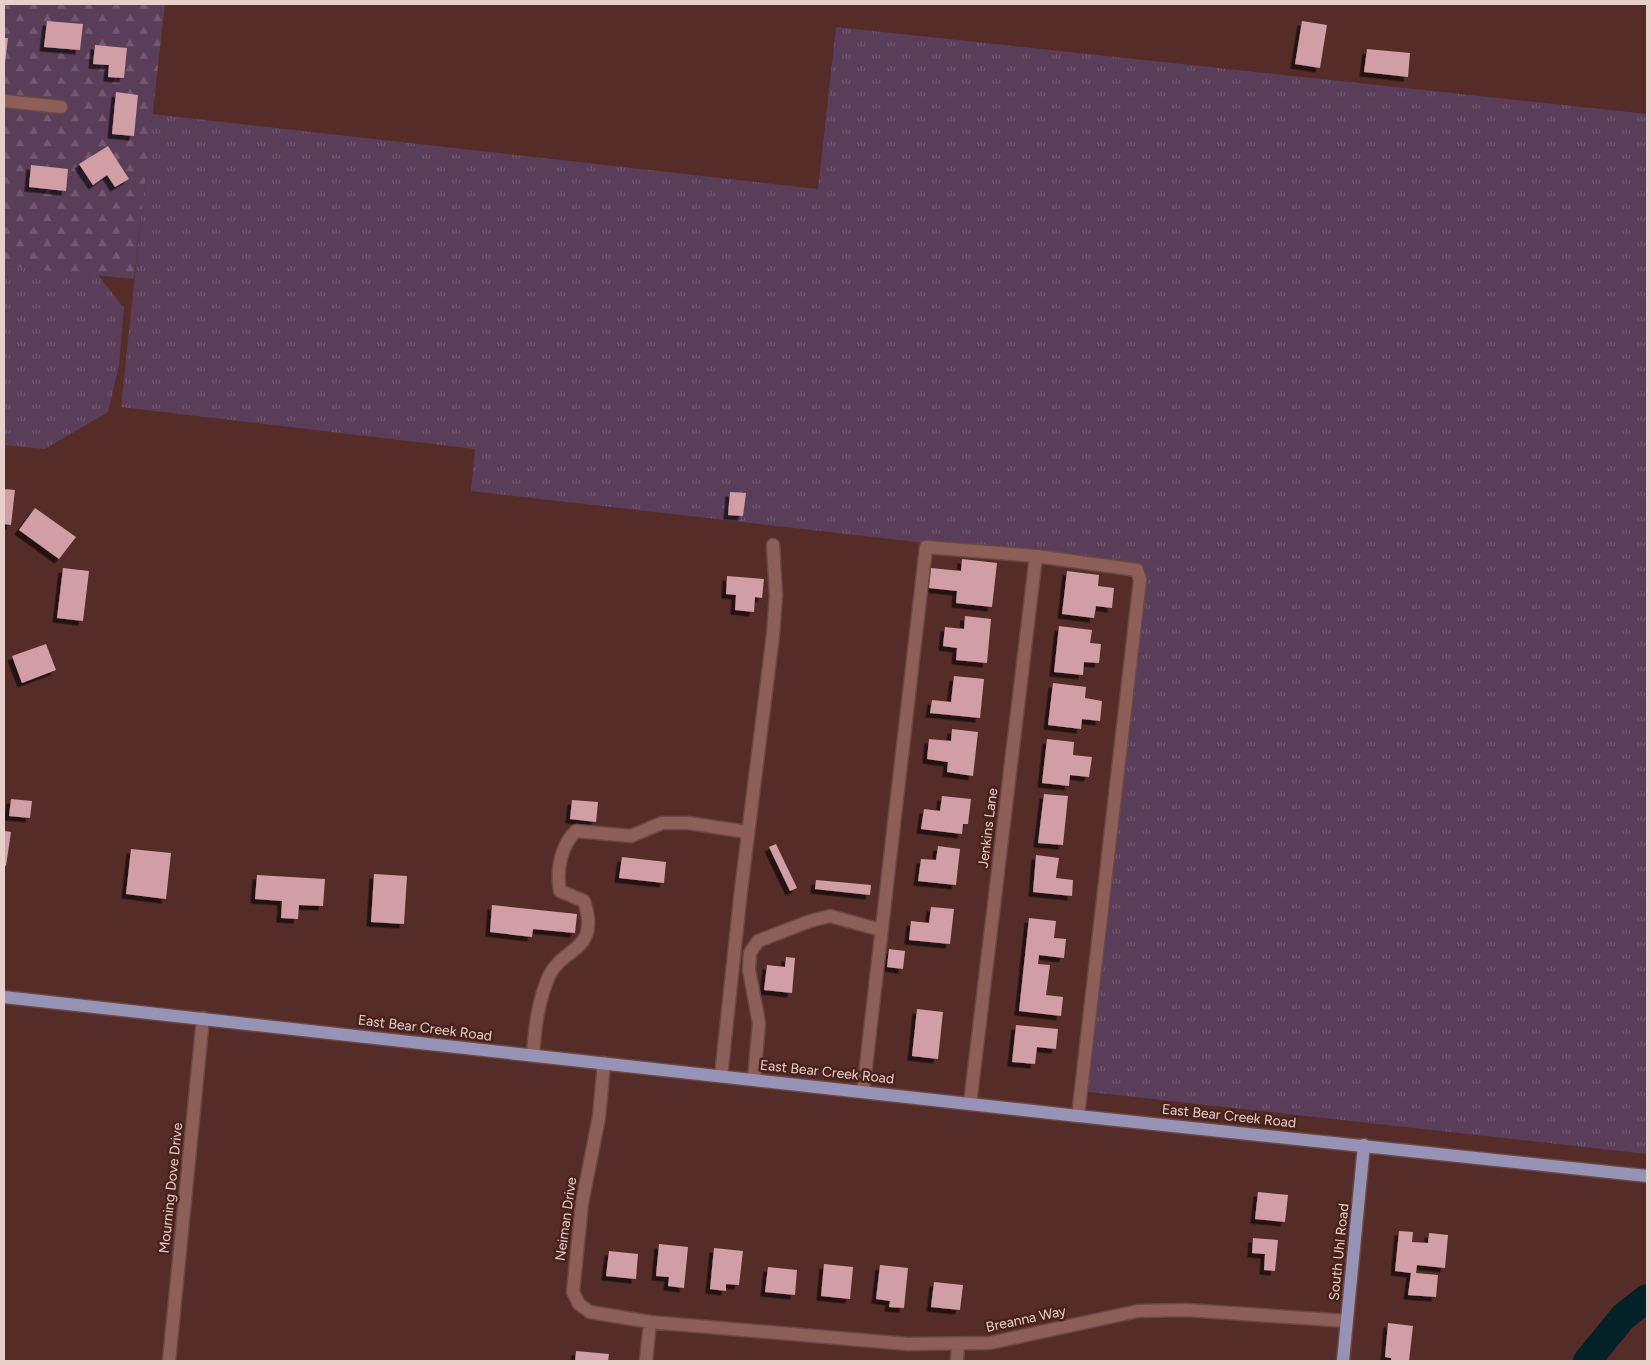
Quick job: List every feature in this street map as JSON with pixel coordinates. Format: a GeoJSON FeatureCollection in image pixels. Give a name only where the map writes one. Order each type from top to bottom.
{"type":"FeatureCollection","features":[{"type":"Feature","properties":{"kind":"main road","name":"East Bear Creek Road"},"geometry":{"type":"LineString","coordinates":[[4,997],[1078,1116],[1647,1176]]}},
{"type":"Feature","properties":{"kind":"main road","name":"South Uhl Road"},"geometry":{"type":"LineString","coordinates":[[1343,1361],[1364,1145]]}},
{"type":"Feature","properties":{"kind":"street"},"geometry":{"type":"LineString","coordinates":[[4,101],[61,107]]}},
{"type":"Feature","properties":{"kind":"street"},"geometry":{"type":"LineString","coordinates":[[721,1076],[748,832],[773,635],[776,595],[773,545]]}},
{"type":"Feature","properties":{"kind":"street"},"geometry":{"type":"LineString","coordinates":[[863,1092],[926,547],[1036,556],[1136,570],[1140,580],[1078,1116]]}},
{"type":"Feature","properties":{"kind":"street","name":"Jenkins Lane"},"geometry":{"type":"LineString","coordinates":[[970,1104],[1036,556]]}},
{"type":"Feature","properties":{"kind":"street"},"geometry":{"type":"LineString","coordinates":[[533,1055],[538,1004],[550,975],[553,969],[581,944],[587,928],[587,910],[584,901],[560,891],[560,867],[566,841],[576,831],[631,836],[662,823],[688,823],[748,832]]}},
{"type":"Feature","properties":{"kind":"street"},"geometry":{"type":"LineString","coordinates":[[754,1079],[759,1023],[749,962],[750,953],[758,941],[810,921],[830,916],[881,930]]}},
{"type":"Feature","properties":{"kind":"street","name":"Mourning Dove Drive"},"geometry":{"type":"LineString","coordinates":[[169,1361],[202,1018]]}},
{"type":"Feature","properties":{"kind":"street","name":"Neiman Drive"},"geometry":{"type":"LineString","coordinates":[[604,1063],[600,1117],[582,1203],[573,1292],[579,1304],[590,1312],[650,1322]]}},
{"type":"Feature","properties":{"kind":"street","name":"Breanna Way"},"geometry":{"type":"LineString","coordinates":[[650,1322],[908,1344],[958,1344],[990,1343],[1138,1311],[1186,1310],[1347,1321]]}},
{"type":"Feature","properties":{"kind":"street"},"geometry":{"type":"LineString","coordinates":[[646,1361],[650,1322]]}},
{"type":"Feature","properties":{"kind":"street"},"geometry":{"type":"LineString","coordinates":[[957,1361],[958,1344]]}},
{"type":"Feature","properties":{"kind":"green space"},"geometry":{"type":"Polygon","coordinates":[[[4,4],[165,4],[134,279],[4,266],[4,4]]]}},
{"type":"Feature","properties":{"kind":"green space"},"geometry":{"type":"Polygon","coordinates":[[[836,27],[1647,114],[1647,1154],[1081,1091],[1143,568],[471,491],[475,449],[121,407],[152,114],[818,189],[836,27]]]}},
{"type":"Feature","properties":{"kind":"green space"},"geometry":{"type":"Polygon","coordinates":[[[4,266],[98,275],[124,308],[119,365],[108,412],[45,449],[4,445],[4,266]]]}},
{"type":"Feature","properties":{"kind":"building"},"geometry":{"type":"Polygon","coordinates":[[[47,21],[83,24],[80,50],[44,47],[47,21]]]}},
{"type":"Feature","properties":{"kind":"building"},"geometry":{"type":"Polygon","coordinates":[[[1302,21],[1327,25],[1320,68],[1295,64],[1302,21]]]}},
{"type":"Feature","properties":{"kind":"building"},"geometry":{"type":"Polygon","coordinates":[[[4,38],[8,38],[5,63],[4,63],[4,38]]]}},
{"type":"Feature","properties":{"kind":"building"},"geometry":{"type":"Polygon","coordinates":[[[95,45],[127,48],[124,78],[108,77],[109,65],[93,64],[95,45]]]}},
{"type":"Feature","properties":{"kind":"building"},"geometry":{"type":"Polygon","coordinates":[[[1367,49],[1410,53],[1408,77],[1364,72],[1367,49]]]}},
{"type":"Feature","properties":{"kind":"building"},"geometry":{"type":"Polygon","coordinates":[[[116,92],[138,95],[134,136],[112,134],[116,92]]]}},
{"type":"Feature","properties":{"kind":"building"},"geometry":{"type":"Polygon","coordinates":[[[108,146],[129,179],[115,187],[107,175],[93,185],[79,164],[108,146]]]}},
{"type":"Feature","properties":{"kind":"building"},"geometry":{"type":"Polygon","coordinates":[[[31,165],[68,169],[66,191],[29,187],[31,165]]]}},
{"type":"Feature","properties":{"kind":"building"},"geometry":{"type":"Polygon","coordinates":[[[4,489],[15,490],[11,525],[4,524],[4,489]]]}},
{"type":"Feature","properties":{"kind":"building"},"geometry":{"type":"Polygon","coordinates":[[[730,492],[746,493],[743,516],[728,515],[730,492]]]}},
{"type":"Feature","properties":{"kind":"building"},"geometry":{"type":"Polygon","coordinates":[[[35,508],[76,537],[59,559],[19,530],[35,508]]]}},
{"type":"Feature","properties":{"kind":"building"},"geometry":{"type":"Polygon","coordinates":[[[962,559],[997,563],[992,607],[956,603],[957,591],[929,588],[931,568],[961,571],[962,559]]]}},
{"type":"Feature","properties":{"kind":"building"},"geometry":{"type":"Polygon","coordinates":[[[63,568],[89,571],[83,621],[57,618],[63,568]]]}},
{"type":"Feature","properties":{"kind":"building"},"geometry":{"type":"Polygon","coordinates":[[[1067,571],[1099,575],[1098,586],[1114,588],[1112,608],[1096,606],[1094,618],[1062,614],[1067,571]]]}},
{"type":"Feature","properties":{"kind":"building"},"geometry":{"type":"Polygon","coordinates":[[[727,576],[764,579],[762,598],[755,597],[754,612],[735,610],[736,595],[726,594],[727,576]]]}},
{"type":"Feature","properties":{"kind":"building"},"geometry":{"type":"Polygon","coordinates":[[[965,616],[991,619],[987,663],[956,660],[957,648],[943,646],[945,627],[964,629],[965,616]]]}},
{"type":"Feature","properties":{"kind":"building"},"geometry":{"type":"Polygon","coordinates":[[[1059,626],[1092,630],[1090,643],[1101,644],[1099,663],[1084,662],[1083,675],[1054,672],[1059,626]]]}},
{"type":"Feature","properties":{"kind":"building"},"geometry":{"type":"Polygon","coordinates":[[[46,644],[56,670],[22,683],[12,656],[46,644]]]}},
{"type":"Feature","properties":{"kind":"building"},"geometry":{"type":"Polygon","coordinates":[[[954,676],[984,679],[980,718],[930,713],[932,700],[951,702],[954,676]]]}},
{"type":"Feature","properties":{"kind":"building"},"geometry":{"type":"Polygon","coordinates":[[[1053,683],[1086,687],[1085,698],[1102,701],[1100,721],[1082,719],[1081,729],[1048,725],[1053,683]]]}},
{"type":"Feature","properties":{"kind":"building"},"geometry":{"type":"Polygon","coordinates":[[[952,729],[978,732],[973,776],[947,772],[948,762],[927,759],[929,739],[951,741],[952,729]]]}},
{"type":"Feature","properties":{"kind":"building"},"geometry":{"type":"Polygon","coordinates":[[[1047,739],[1074,742],[1073,755],[1092,757],[1089,777],[1070,775],[1069,786],[1042,783],[1047,739]]]}},
{"type":"Feature","properties":{"kind":"building"},"geometry":{"type":"Polygon","coordinates":[[[1044,794],[1068,796],[1063,845],[1038,843],[1044,794]]]}},
{"type":"Feature","properties":{"kind":"building"},"geometry":{"type":"Polygon","coordinates":[[[942,796],[971,799],[968,824],[963,824],[962,834],[921,829],[924,809],[940,811],[942,796]]]}},
{"type":"Feature","properties":{"kind":"building"},"geometry":{"type":"Polygon","coordinates":[[[11,799],[32,801],[30,818],[9,816],[11,799]]]}},
{"type":"Feature","properties":{"kind":"building"},"geometry":{"type":"Polygon","coordinates":[[[572,800],[598,802],[596,822],[570,819],[572,800]]]}},
{"type":"Feature","properties":{"kind":"building"},"geometry":{"type":"Polygon","coordinates":[[[4,831],[11,832],[6,866],[4,865],[4,831]]]}},
{"type":"Feature","properties":{"kind":"building"},"geometry":{"type":"Polygon","coordinates":[[[776,844],[797,888],[790,891],[769,847],[776,844]]]}},
{"type":"Feature","properties":{"kind":"building"},"geometry":{"type":"Polygon","coordinates":[[[938,846],[960,849],[956,885],[918,881],[921,859],[936,860],[938,846]]]}},
{"type":"Feature","properties":{"kind":"building"},"geometry":{"type":"Polygon","coordinates":[[[131,849],[171,853],[166,899],[126,894],[131,849]]]}},
{"type":"Feature","properties":{"kind":"building"},"geometry":{"type":"Polygon","coordinates":[[[1036,855],[1059,858],[1056,878],[1073,880],[1072,896],[1033,892],[1036,855]]]}},
{"type":"Feature","properties":{"kind":"building"},"geometry":{"type":"Polygon","coordinates":[[[622,857],[666,862],[664,883],[619,878],[622,857]]]}},
{"type":"Feature","properties":{"kind":"building"},"geometry":{"type":"Polygon","coordinates":[[[374,874],[407,876],[404,924],[371,922],[374,874]]]}},
{"type":"Feature","properties":{"kind":"building"},"geometry":{"type":"Polygon","coordinates":[[[257,875],[325,879],[323,906],[299,905],[298,919],[281,918],[282,901],[255,899],[257,875]]]}},
{"type":"Feature","properties":{"kind":"building"},"geometry":{"type":"Polygon","coordinates":[[[816,880],[871,885],[870,895],[815,889],[816,880]]]}},
{"type":"Feature","properties":{"kind":"building"},"geometry":{"type":"Polygon","coordinates":[[[492,905],[577,914],[575,933],[533,929],[532,937],[490,932],[492,905]]]}},
{"type":"Feature","properties":{"kind":"building"},"geometry":{"type":"Polygon","coordinates":[[[931,907],[954,909],[950,944],[909,940],[911,921],[929,923],[931,907]]]}},
{"type":"Feature","properties":{"kind":"building"},"geometry":{"type":"Polygon","coordinates":[[[1029,918],[1056,921],[1054,938],[1066,939],[1064,958],[1039,955],[1038,964],[1050,965],[1046,995],[1063,997],[1061,1016],[1019,1011],[1029,918]]]}},
{"type":"Feature","properties":{"kind":"building"},"geometry":{"type":"Polygon","coordinates":[[[889,949],[905,951],[903,969],[887,967],[889,949]]]}},
{"type":"Feature","properties":{"kind":"building"},"geometry":{"type":"Polygon","coordinates":[[[786,957],[795,958],[792,993],[764,990],[767,965],[785,967],[786,957]]]}},
{"type":"Feature","properties":{"kind":"building"},"geometry":{"type":"Polygon","coordinates":[[[917,1009],[943,1012],[938,1059],[912,1056],[917,1009]]]}},
{"type":"Feature","properties":{"kind":"building"},"geometry":{"type":"Polygon","coordinates":[[[1016,1025],[1058,1029],[1056,1049],[1037,1047],[1035,1064],[1012,1062],[1016,1025]]]}},
{"type":"Feature","properties":{"kind":"building"},"geometry":{"type":"Polygon","coordinates":[[[1258,1192],[1288,1195],[1285,1222],[1255,1219],[1258,1192]]]}},
{"type":"Feature","properties":{"kind":"building"},"geometry":{"type":"Polygon","coordinates":[[[1399,1231],[1413,1232],[1412,1242],[1428,1243],[1429,1233],[1448,1235],[1445,1268],[1417,1265],[1416,1273],[1438,1275],[1436,1297],[1408,1295],[1411,1273],[1395,1271],[1399,1231]]]}},
{"type":"Feature","properties":{"kind":"building"},"geometry":{"type":"Polygon","coordinates":[[[1253,1238],[1278,1240],[1275,1271],[1264,1270],[1265,1254],[1252,1253],[1253,1238]]]}},
{"type":"Feature","properties":{"kind":"building"},"geometry":{"type":"Polygon","coordinates":[[[659,1244],[688,1247],[684,1288],[668,1286],[669,1277],[656,1276],[659,1244]]]}},
{"type":"Feature","properties":{"kind":"building"},"geometry":{"type":"Polygon","coordinates":[[[714,1248],[743,1251],[739,1285],[726,1284],[726,1291],[710,1289],[714,1248]]]}},
{"type":"Feature","properties":{"kind":"building"},"geometry":{"type":"Polygon","coordinates":[[[609,1251],[638,1254],[636,1279],[606,1276],[609,1251]]]}},
{"type":"Feature","properties":{"kind":"building"},"geometry":{"type":"Polygon","coordinates":[[[824,1264],[853,1267],[850,1299],[821,1296],[824,1264]]]}},
{"type":"Feature","properties":{"kind":"building"},"geometry":{"type":"Polygon","coordinates":[[[880,1265],[908,1268],[904,1308],[889,1307],[890,1301],[876,1299],[880,1265]]]}},
{"type":"Feature","properties":{"kind":"building"},"geometry":{"type":"Polygon","coordinates":[[[768,1267],[797,1270],[795,1295],[765,1292],[768,1267]]]}},
{"type":"Feature","properties":{"kind":"building"},"geometry":{"type":"Polygon","coordinates":[[[934,1282],[963,1285],[960,1310],[931,1307],[934,1282]]]}},
{"type":"Feature","properties":{"kind":"building"},"geometry":{"type":"Polygon","coordinates":[[[1388,1323],[1413,1326],[1409,1361],[1391,1361],[1391,1358],[1385,1357],[1388,1323]]]}},
{"type":"Feature","properties":{"kind":"building"},"geometry":{"type":"Polygon","coordinates":[[[576,1351],[609,1354],[608,1361],[575,1361],[576,1351]]]}},
{"type":"Feature","properties":{"kind":"waterway"},"geometry":{"type":"LineString","coordinates":[[1587,1361],[1623,1317],[1647,1298]]}}]}
